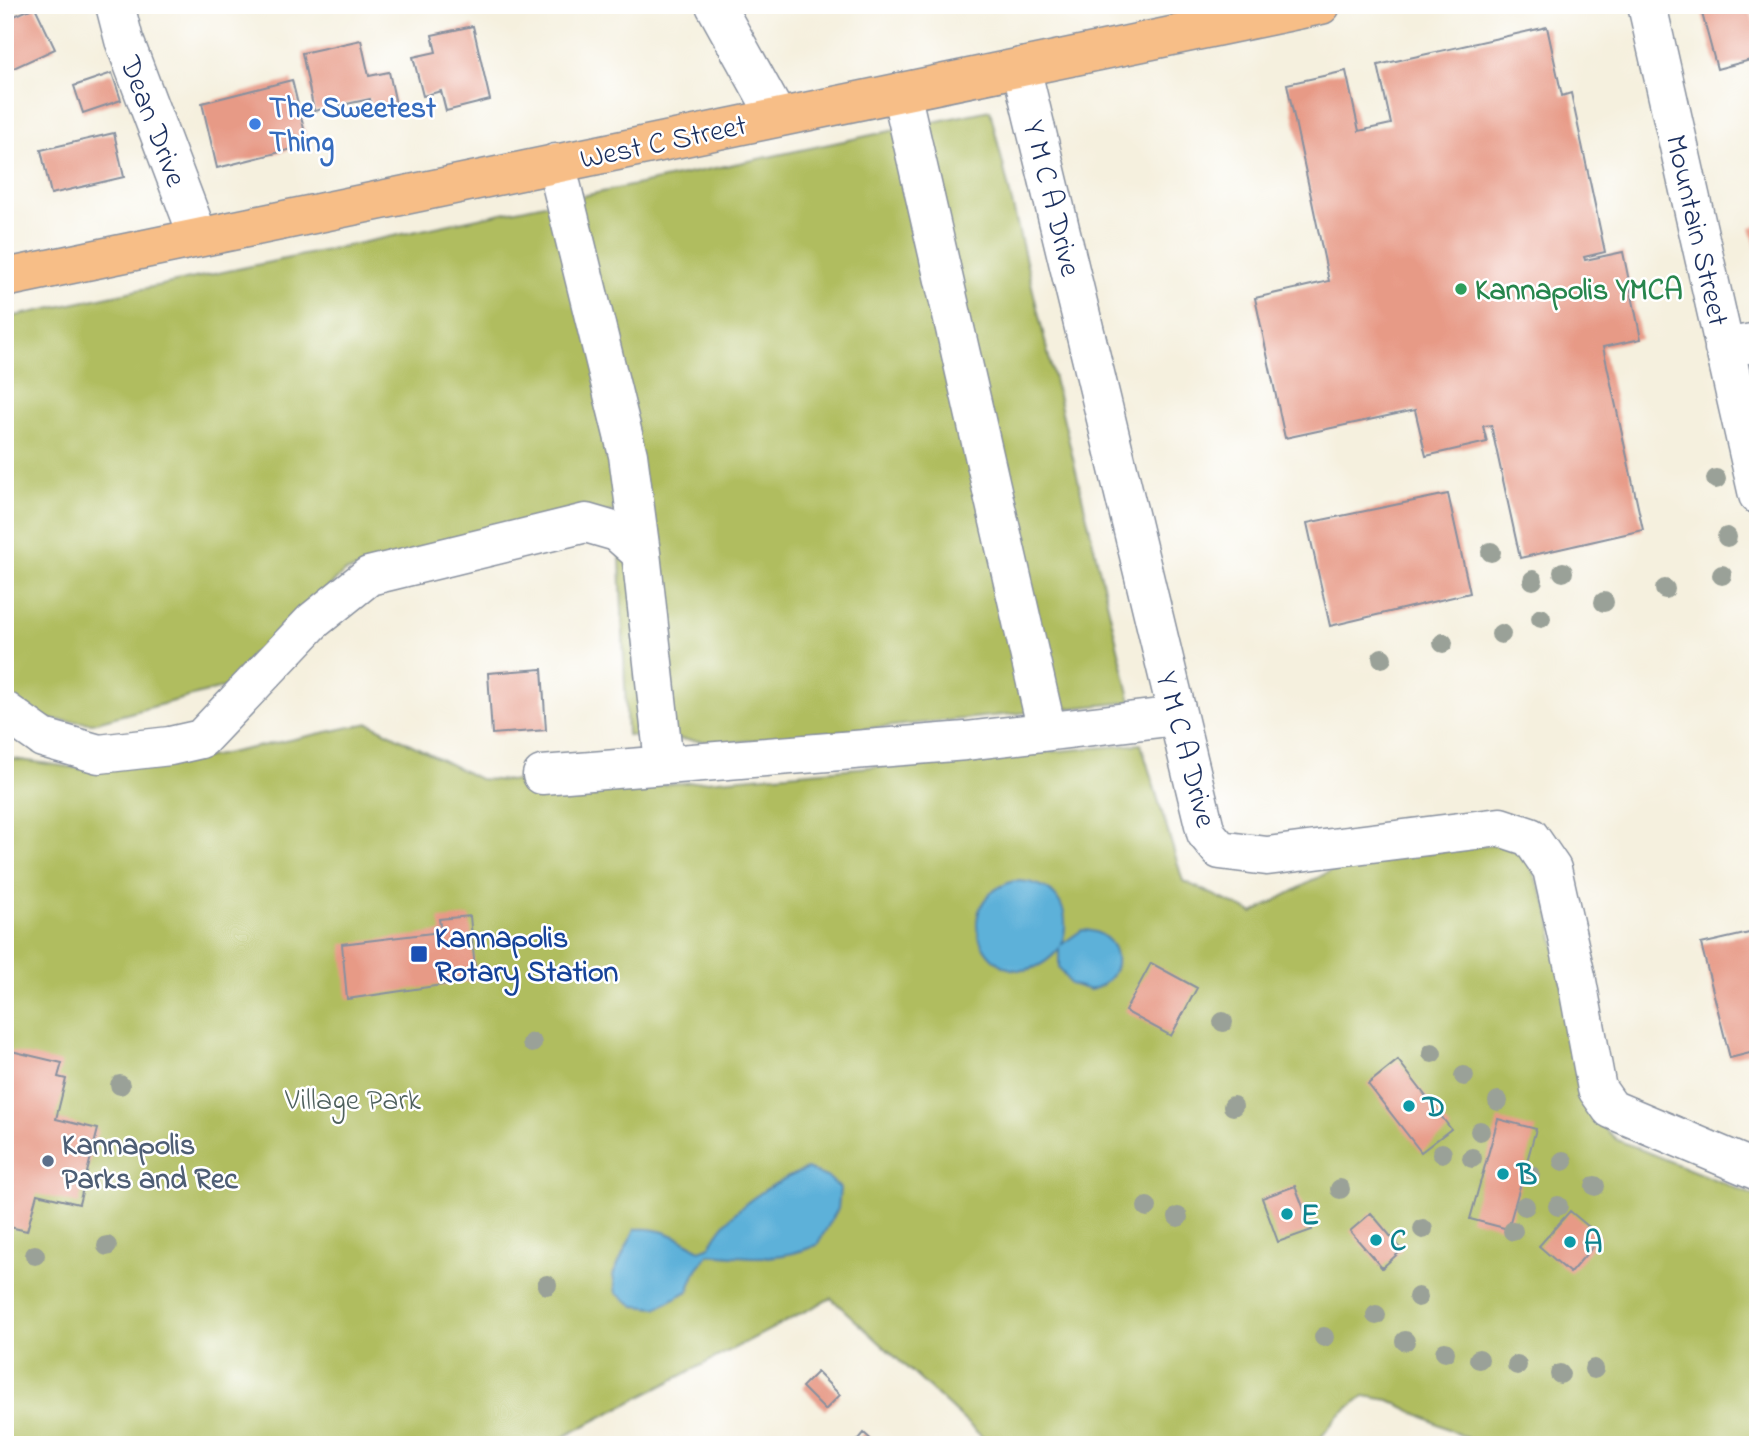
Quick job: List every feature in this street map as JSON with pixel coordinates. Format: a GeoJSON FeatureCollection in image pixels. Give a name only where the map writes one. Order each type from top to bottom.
{"type":"FeatureCollection","features":[{"type":"Feature","properties":{"kind":"main road","name":"West C Street"},"geometry":{"type":"LineString","coordinates":[[5,278],[1321,5]]}},
{"type":"Feature","properties":{"kind":"street","name":"Dean Drive"},"geometry":{"type":"LineString","coordinates":[[115,5],[124,40],[198,236]]}},
{"type":"Feature","properties":{"kind":"street"},"geometry":{"type":"LineString","coordinates":[[715,5],[777,117]]}},
{"type":"Feature","properties":{"kind":"street","name":"Mountain Street"},"geometry":{"type":"LineString","coordinates":[[1647,5],[1741,345],[1758,495]]}},
{"type":"Feature","properties":{"kind":"street","name":"Y M C A Drive"},"geometry":{"type":"LineString","coordinates":[[1021,67],[1206,833],[1220,850],[1268,856],[1500,827],[1530,837],[1552,869],[1597,1089],[1611,1109],[1758,1171]]}},
{"type":"Feature","properties":{"kind":"street"},"geometry":{"type":"LineString","coordinates":[[901,92],[1047,732]]}},
{"type":"Feature","properties":{"kind":"street"},"geometry":{"type":"LineString","coordinates":[[556,163],[628,455],[664,763]]}},
{"type":"Feature","properties":{"kind":"street"},"geometry":{"type":"LineString","coordinates":[[5,711],[43,738],[99,754],[170,746],[201,739],[313,621],[369,576],[586,523],[617,532],[641,553]]}},
{"type":"Feature","properties":{"kind":"street"},"geometry":{"type":"LineString","coordinates":[[541,775],[1047,732],[1177,716]]}},
{"type":"Feature","properties":{"kind":"green space"},"geometry":{"type":"Polygon","coordinates":[[[990,110],[1131,702],[726,743],[627,735],[618,510],[344,572],[233,685],[93,723],[5,716],[5,318],[990,110]]]}},
{"type":"Feature","properties":{"kind":"green space","name":"Village Park"},"geometry":{"type":"Polygon","coordinates":[[[369,723],[479,779],[623,788],[1141,744],[1183,881],[1253,913],[1349,861],[1498,844],[1526,856],[1548,906],[1584,1100],[1594,1119],[1617,1140],[1758,1197],[1758,1445],[1481,1445],[1389,1400],[1364,1396],[1338,1416],[1315,1445],[991,1445],[831,1298],[563,1437],[562,1445],[5,1445],[5,758],[92,770],[214,756],[369,723]]]}},
{"type":"Feature","properties":{"kind":"water"},"geometry":{"type":"Polygon","coordinates":[[[1014,881],[1040,886],[1057,898],[1065,918],[1062,944],[1082,930],[1096,932],[1113,946],[1115,967],[1103,985],[1090,990],[1070,984],[1059,967],[1059,949],[1037,966],[1017,970],[998,963],[985,949],[978,931],[979,911],[990,894],[1014,881]]]}},
{"type":"Feature","properties":{"kind":"water"},"geometry":{"type":"Polygon","coordinates":[[[807,1169],[829,1178],[840,1188],[838,1209],[817,1245],[776,1256],[709,1254],[697,1269],[688,1291],[657,1308],[635,1306],[616,1293],[613,1275],[635,1229],[662,1231],[700,1250],[710,1246],[728,1221],[751,1199],[807,1169]]]}},
{"type":"Feature","properties":{"kind":"building"},"geometry":{"type":"Polygon","coordinates":[[[1749,5],[1758,36],[1758,58],[1717,69],[1700,6],[1749,5]]]}},
{"type":"Feature","properties":{"kind":"building"},"geometry":{"type":"Polygon","coordinates":[[[35,7],[55,49],[5,72],[5,20],[35,7]]]}},
{"type":"Feature","properties":{"kind":"building"},"geometry":{"type":"Polygon","coordinates":[[[473,26],[490,100],[446,111],[441,91],[423,96],[413,57],[436,52],[432,35],[473,26]]]}},
{"type":"Feature","properties":{"kind":"building","name":"Kannapolis YMCA"},"geometry":{"type":"Polygon","coordinates":[[[1547,27],[1562,96],[1571,93],[1605,252],[1584,257],[1585,260],[1623,252],[1641,339],[1603,347],[1643,530],[1520,558],[1491,425],[1483,426],[1487,442],[1426,456],[1415,410],[1285,438],[1255,298],[1329,281],[1287,84],[1346,71],[1359,131],[1391,124],[1378,65],[1547,27]]]}},
{"type":"Feature","properties":{"kind":"building"},"geometry":{"type":"Polygon","coordinates":[[[361,40],[369,76],[389,72],[396,104],[372,109],[370,99],[314,111],[302,53],[361,40]]]}},
{"type":"Feature","properties":{"kind":"building"},"geometry":{"type":"Polygon","coordinates":[[[112,73],[121,100],[83,113],[74,86],[112,73]]]}},
{"type":"Feature","properties":{"kind":"building","name":"The Sweetest Thing"},"geometry":{"type":"Polygon","coordinates":[[[292,80],[308,145],[217,168],[202,103],[292,80]]]}},
{"type":"Feature","properties":{"kind":"building"},"geometry":{"type":"Polygon","coordinates":[[[114,133],[124,177],[51,194],[41,150],[114,133]]]}},
{"type":"Feature","properties":{"kind":"building"},"geometry":{"type":"Polygon","coordinates":[[[1758,225],[1758,253],[1757,253],[1750,227],[1758,225]]]}},
{"type":"Feature","properties":{"kind":"building"},"geometry":{"type":"Polygon","coordinates":[[[1448,494],[1470,593],[1330,626],[1307,523],[1448,494]]]}},
{"type":"Feature","properties":{"kind":"building"},"geometry":{"type":"Polygon","coordinates":[[[542,669],[546,730],[492,734],[488,673],[542,669]]]}},
{"type":"Feature","properties":{"kind":"building"},"geometry":{"type":"Polygon","coordinates":[[[470,916],[476,980],[347,999],[342,944],[441,932],[439,919],[470,916]]]}},
{"type":"Feature","properties":{"kind":"building"},"geometry":{"type":"Polygon","coordinates":[[[1758,931],[1758,1051],[1730,1058],[1701,944],[1758,931]]]}},
{"type":"Feature","properties":{"kind":"building"},"geometry":{"type":"Polygon","coordinates":[[[1151,963],[1197,988],[1171,1036],[1125,1011],[1151,963]]]}},
{"type":"Feature","properties":{"kind":"building","name":"Kannapolis Parks and Rec"},"geometry":{"type":"Polygon","coordinates":[[[7,1050],[62,1063],[58,1077],[66,1079],[56,1119],[98,1129],[79,1204],[37,1194],[27,1231],[5,1226],[7,1050]]]}},
{"type":"Feature","properties":{"kind":"building","name":"D"},"geometry":{"type":"Polygon","coordinates":[[[1398,1060],[1451,1129],[1421,1152],[1368,1084],[1398,1060]]]}},
{"type":"Feature","properties":{"kind":"building","name":"B"},"geometry":{"type":"Polygon","coordinates":[[[1498,1119],[1536,1129],[1508,1229],[1470,1219],[1498,1119]]]}},
{"type":"Feature","properties":{"kind":"building","name":"E"},"geometry":{"type":"Polygon","coordinates":[[[1295,1186],[1312,1230],[1278,1242],[1262,1198],[1295,1186]]]}},
{"type":"Feature","properties":{"kind":"building","name":"A"},"geometry":{"type":"Polygon","coordinates":[[[1570,1211],[1601,1237],[1570,1273],[1539,1246],[1570,1211]]]}},
{"type":"Feature","properties":{"kind":"building","name":"C"},"geometry":{"type":"Polygon","coordinates":[[[1371,1213],[1402,1250],[1382,1268],[1350,1231],[1371,1213]]]}},
{"type":"Feature","properties":{"kind":"building"},"geometry":{"type":"Polygon","coordinates":[[[817,1372],[840,1395],[825,1410],[802,1387],[817,1372]]]}},
{"type":"Feature","properties":{"kind":"building"},"geometry":{"type":"Polygon","coordinates":[[[864,1433],[877,1445],[854,1445],[864,1433]]]}},
{"type":"Feature","properties":{"kind":"building"},"geometry":{"type":"Polygon","coordinates":[[[476,1439],[478,1445],[461,1445],[476,1439]]]}},
{"type":"Feature","properties":{"kind":"place","name":"The Sweetest Thing"},"geometry":{"type":"Point","coordinates":[255,124]}},
{"type":"Feature","properties":{"kind":"place","name":"Kannapolis YMCA"},"geometry":{"type":"Point","coordinates":[1461,289]}},
{"type":"Feature","properties":{"kind":"place","name":"Kannapolis Rotary Station"},"geometry":{"type":"Point","coordinates":[419,954]}},
{"type":"Feature","properties":{"kind":"place","name":"D"},"geometry":{"type":"Point","coordinates":[1409,1106]}},
{"type":"Feature","properties":{"kind":"place","name":"Kannapolis Parks and Rec"},"geometry":{"type":"Point","coordinates":[48,1161]}},
{"type":"Feature","properties":{"kind":"place","name":"B"},"geometry":{"type":"Point","coordinates":[1503,1174]}},
{"type":"Feature","properties":{"kind":"place","name":"E"},"geometry":{"type":"Point","coordinates":[1287,1214]}},
{"type":"Feature","properties":{"kind":"place","name":"C"},"geometry":{"type":"Point","coordinates":[1376,1240]}},
{"type":"Feature","properties":{"kind":"place","name":"A"},"geometry":{"type":"Point","coordinates":[1570,1242]}}]}
